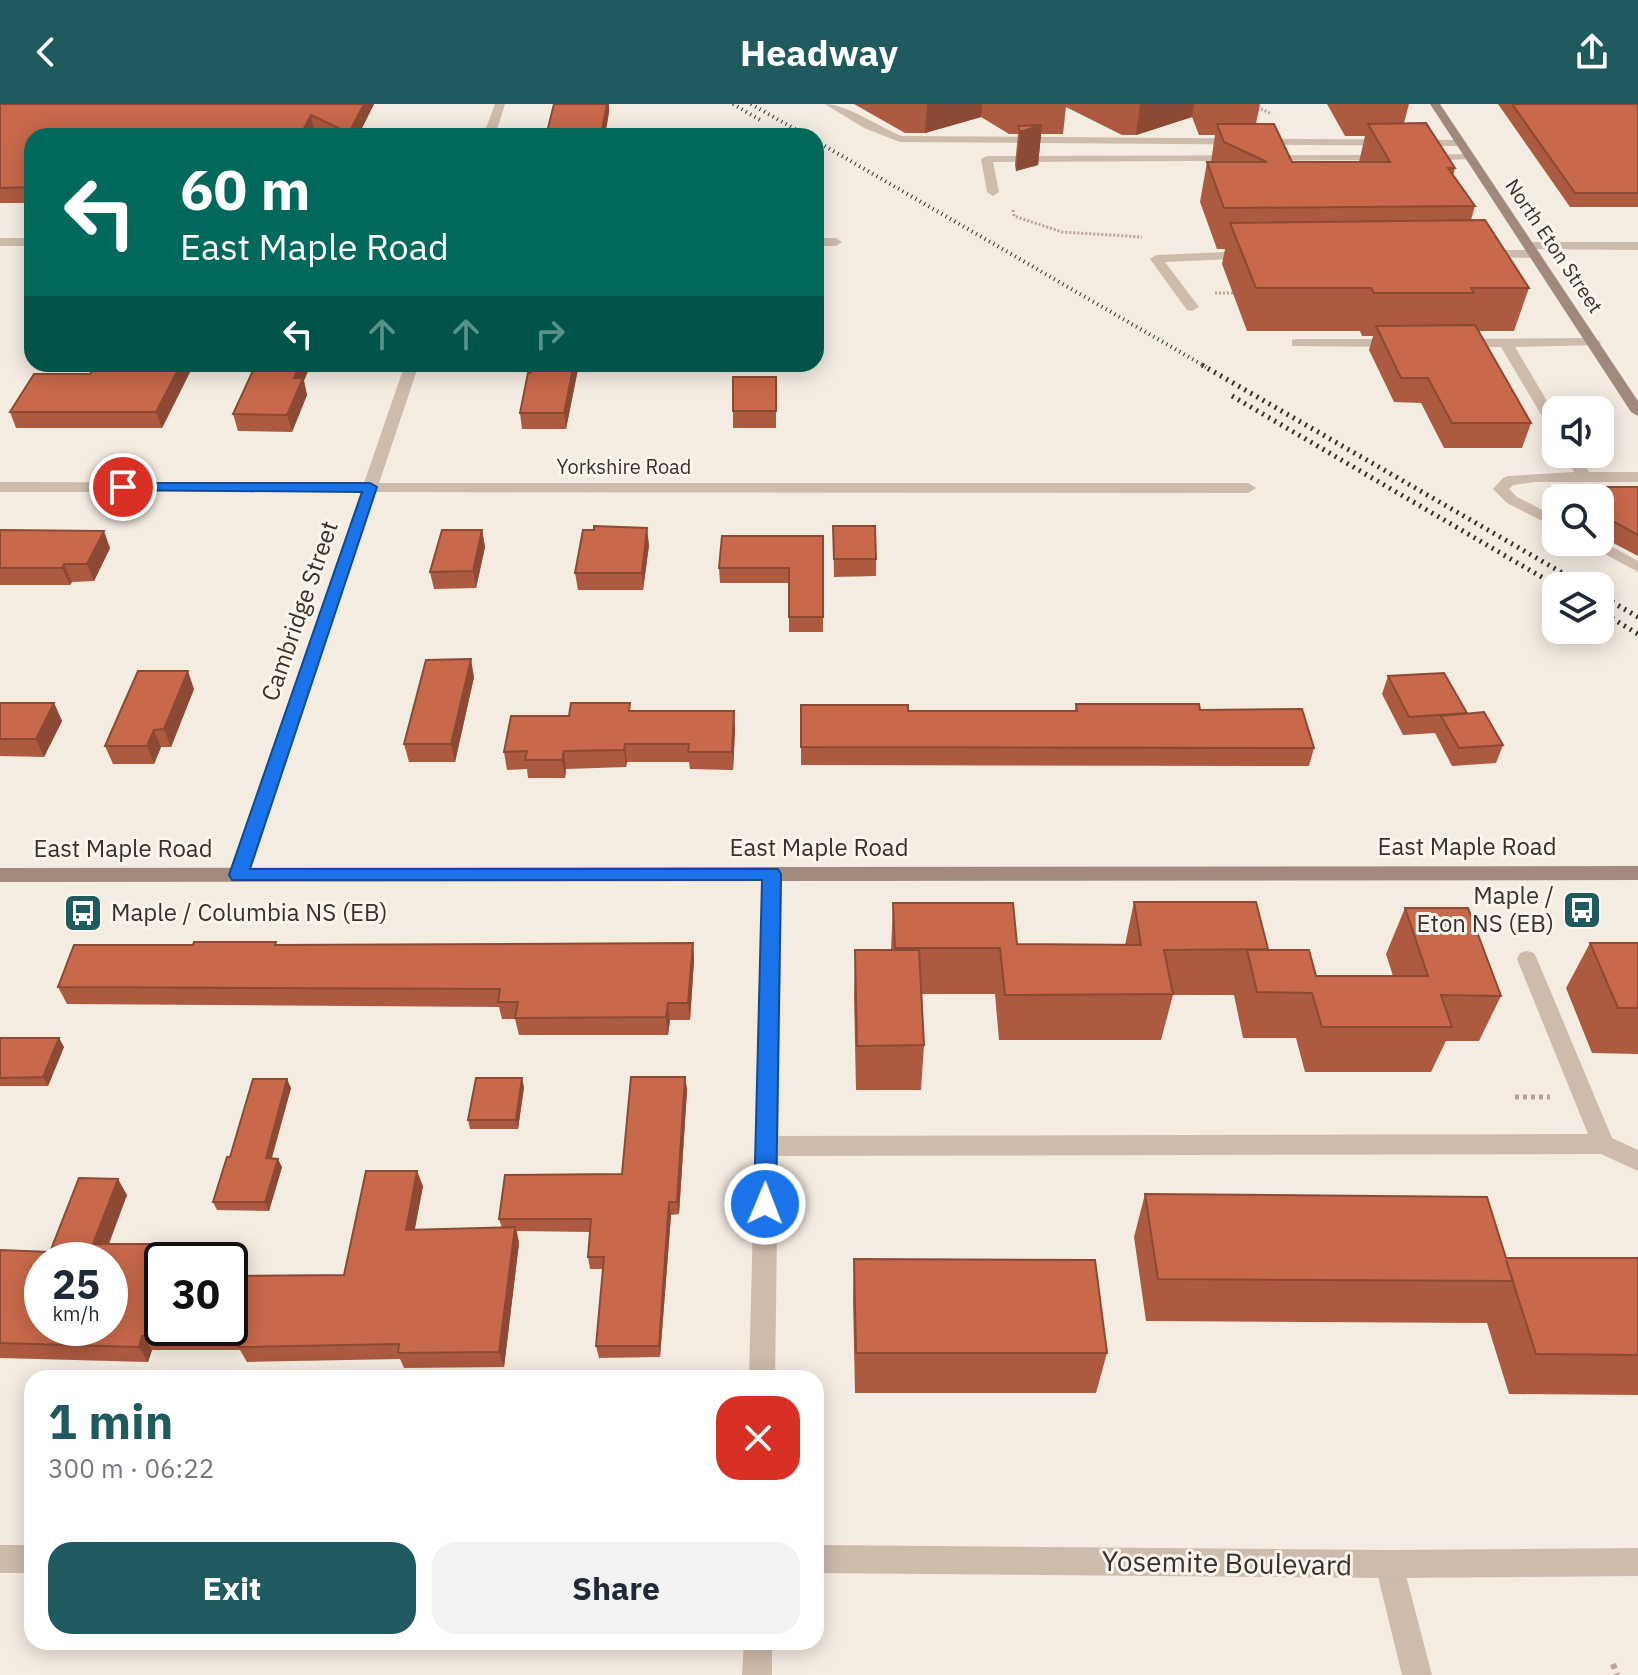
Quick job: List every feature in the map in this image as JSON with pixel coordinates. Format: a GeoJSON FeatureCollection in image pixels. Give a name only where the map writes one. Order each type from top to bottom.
{"type":"FeatureCollection","features":[{"type":"Feature","properties":{"kind":"main road","name":"North Eton Street"},"geometry":{"type":"LineString","coordinates":[[1435,104],[1638,412]]}},
{"type":"Feature","properties":{"kind":"main road","name":"East Maple Road"},"geometry":{"type":"LineString","coordinates":[[0,875],[1638,873]]}},
{"type":"Feature","properties":{"kind":"street"},"geometry":{"type":"LineString","coordinates":[[492,128],[500,104]]}},
{"type":"Feature","properties":{"kind":"street"},"geometry":{"type":"LineString","coordinates":[[830,104],[868,126],[900,139],[1461,143]]}},
{"type":"Feature","properties":{"kind":"street"},"geometry":{"type":"LineString","coordinates":[[1407,158],[1470,157]]}},
{"type":"Feature","properties":{"kind":"street"},"geometry":{"type":"LineString","coordinates":[[993,192],[987,159],[1392,158]]}},
{"type":"Feature","properties":{"kind":"street"},"geometry":{"type":"LineString","coordinates":[[0,242],[24,242]]}},
{"type":"Feature","properties":{"kind":"street"},"geometry":{"type":"LineString","coordinates":[[824,242],[836,242]]}},
{"type":"Feature","properties":{"kind":"street"},"geometry":{"type":"LineString","coordinates":[[1467,253],[1638,246]]}},
{"type":"Feature","properties":{"kind":"street"},"geometry":{"type":"LineString","coordinates":[[1192,307],[1156,259],[1268,255]]}},
{"type":"Feature","properties":{"kind":"street"},"geometry":{"type":"LineString","coordinates":[[1446,343],[1594,342]]}},
{"type":"Feature","properties":{"kind":"street"},"geometry":{"type":"LineString","coordinates":[[1297,343],[1416,343]]}},
{"type":"Feature","properties":{"kind":"street"},"geometry":{"type":"LineString","coordinates":[[1506,343],[1542,404]]}},
{"type":"Feature","properties":{"kind":"street","name":"Cambridge Street"},"geometry":{"type":"LineString","coordinates":[[238,875],[409,372]]}},
{"type":"Feature","properties":{"kind":"street"},"geometry":{"type":"LineString","coordinates":[[1579,468],[1584,476]]}},
{"type":"Feature","properties":{"kind":"street"},"geometry":{"type":"LineString","coordinates":[[1542,516],[1512,500],[1501,489],[1508,481],[1584,476],[1638,477]]}},
{"type":"Feature","properties":{"kind":"street","name":"Yorkshire Road"},"geometry":{"type":"LineString","coordinates":[[0,487],[1248,488]]}},
{"type":"Feature","properties":{"kind":"street"},"geometry":{"type":"LineString","coordinates":[[1614,554],[1638,567]]}},
{"type":"Feature","properties":{"kind":"street"},"geometry":{"type":"LineString","coordinates":[[762,1370],[772,874]]}},
{"type":"Feature","properties":{"kind":"street"},"geometry":{"type":"LineString","coordinates":[[1527,959],[1603,1144]]}},
{"type":"Feature","properties":{"kind":"street"},"geometry":{"type":"LineString","coordinates":[[766,1146],[1603,1144],[1638,1161]]}},
{"type":"Feature","properties":{"kind":"street"},"geometry":{"type":"LineString","coordinates":[[0,1559],[24,1559]]}},
{"type":"Feature","properties":{"kind":"street","name":"Yosemite Boulevard"},"geometry":{"type":"LineString","coordinates":[[824,1559],[1389,1564],[1638,1562]]}},
{"type":"Feature","properties":{"kind":"street"},"geometry":{"type":"LineString","coordinates":[[1389,1564],[1417,1675]]}},
{"type":"Feature","properties":{"kind":"street"},"geometry":{"type":"LineString","coordinates":[[757,1675],[758,1650]]}},
{"type":"Feature","properties":{"kind":"path"},"geometry":{"type":"LineString","coordinates":[[1182,293],[1244,293]]}},
{"type":"Feature","properties":{"kind":"path"},"geometry":{"type":"LineString","coordinates":[[1613,1664],[1617,1675]]}},
{"type":"Feature","properties":{"kind":"building"},"geometry":{"type":"Polygon","coordinates":[[[0,104],[364,104],[352,128],[338,128],[311,115],[304,128],[24,128],[24,187],[0,188],[0,104]]]}},
{"type":"Feature","properties":{"kind":"building"},"geometry":{"type":"Polygon","coordinates":[[[554,104],[607,104],[602,128],[548,128],[554,104]]]}},
{"type":"Feature","properties":{"kind":"building"},"geometry":{"type":"Polygon","coordinates":[[[1512,104],[1638,104],[1638,193],[1575,193],[1512,104]]]}},
{"type":"Feature","properties":{"kind":"building"},"geometry":{"type":"Polygon","coordinates":[[[1426,123],[1455,168],[1448,168],[1475,206],[1224,208],[1207,162],[1267,162],[1224,142],[1217,124],[1274,124],[1292,162],[1390,162],[1368,124],[1426,123]]]}},
{"type":"Feature","properties":{"kind":"building"},"geometry":{"type":"Polygon","coordinates":[[[1042,125],[1020,132],[1018,126],[1042,125]]]}},
{"type":"Feature","properties":{"kind":"building"},"geometry":{"type":"Polygon","coordinates":[[[1485,220],[1529,288],[1471,288],[1474,293],[1374,293],[1371,288],[1256,288],[1230,223],[1485,220]]]}},
{"type":"Feature","properties":{"kind":"building"},"geometry":{"type":"Polygon","coordinates":[[[1475,325],[1531,423],[1452,423],[1428,378],[1401,378],[1376,326],[1475,325]]]}},
{"type":"Feature","properties":{"kind":"building"},"geometry":{"type":"Polygon","coordinates":[[[177,372],[156,412],[10,412],[34,374],[177,372]]]}},
{"type":"Feature","properties":{"kind":"building"},"geometry":{"type":"Polygon","coordinates":[[[252,372],[297,372],[294,378],[303,378],[287,415],[233,414],[252,372]]]}},
{"type":"Feature","properties":{"kind":"building"},"geometry":{"type":"Polygon","coordinates":[[[572,372],[564,413],[520,413],[528,373],[572,372]]]}},
{"type":"Feature","properties":{"kind":"building"},"geometry":{"type":"Polygon","coordinates":[[[733,377],[776,377],[776,411],[733,411],[733,377]]]}},
{"type":"Feature","properties":{"kind":"building"},"geometry":{"type":"Polygon","coordinates":[[[1614,487],[1638,487],[1638,535],[1614,522],[1614,487]]]}},
{"type":"Feature","properties":{"kind":"building"},"geometry":{"type":"Polygon","coordinates":[[[594,526],[647,528],[642,573],[575,573],[583,530],[594,530],[594,526]]]}},
{"type":"Feature","properties":{"kind":"building"},"geometry":{"type":"Polygon","coordinates":[[[833,526],[875,526],[876,559],[834,559],[833,526]]]}},
{"type":"Feature","properties":{"kind":"building"},"geometry":{"type":"Polygon","coordinates":[[[0,530],[104,531],[87,564],[64,564],[62,568],[0,568],[0,530]]]}},
{"type":"Feature","properties":{"kind":"building"},"geometry":{"type":"Polygon","coordinates":[[[442,530],[482,530],[473,571],[430,572],[442,530]]]}},
{"type":"Feature","properties":{"kind":"building"},"geometry":{"type":"Polygon","coordinates":[[[722,536],[823,536],[823,617],[789,617],[789,568],[719,568],[722,536]]]}},
{"type":"Feature","properties":{"kind":"building"},"geometry":{"type":"Polygon","coordinates":[[[471,659],[451,744],[404,744],[426,660],[471,659]]]}},
{"type":"Feature","properties":{"kind":"building"},"geometry":{"type":"Polygon","coordinates":[[[138,671],[188,671],[164,729],[154,730],[147,746],[105,746],[138,671]]]}},
{"type":"Feature","properties":{"kind":"building"},"geometry":{"type":"Polygon","coordinates":[[[1444,673],[1467,713],[1409,717],[1388,676],[1444,673]]]}},
{"type":"Feature","properties":{"kind":"building"},"geometry":{"type":"Polygon","coordinates":[[[0,703],[54,703],[36,739],[0,739],[0,703]]]}},
{"type":"Feature","properties":{"kind":"building"},"geometry":{"type":"Polygon","coordinates":[[[571,703],[630,703],[629,711],[734,711],[732,752],[688,752],[689,744],[625,744],[624,750],[564,751],[562,760],[525,760],[527,751],[504,752],[511,716],[569,716],[571,703]]]}},
{"type":"Feature","properties":{"kind":"building"},"geometry":{"type":"Polygon","coordinates":[[[1076,704],[1199,704],[1200,710],[1302,709],[1314,748],[801,747],[801,705],[908,705],[908,711],[1077,711],[1076,704]]]}},
{"type":"Feature","properties":{"kind":"building"},"geometry":{"type":"Polygon","coordinates":[[[1484,712],[1503,745],[1459,748],[1441,716],[1484,712]]]}},
{"type":"Feature","properties":{"kind":"building"},"geometry":{"type":"Polygon","coordinates":[[[1134,902],[1256,902],[1268,949],[1164,950],[1173,994],[1005,995],[1000,948],[895,948],[893,903],[1013,903],[1017,944],[1141,945],[1134,902]]]}},
{"type":"Feature","properties":{"kind":"building"},"geometry":{"type":"Polygon","coordinates":[[[1405,908],[1468,908],[1501,996],[1441,995],[1452,1027],[1322,1027],[1312,993],[1257,992],[1247,950],[1309,950],[1316,976],[1428,976],[1405,908]]]}},
{"type":"Feature","properties":{"kind":"building"},"geometry":{"type":"Polygon","coordinates":[[[194,942],[276,942],[275,945],[693,943],[688,1003],[668,1003],[666,1017],[515,1018],[518,1002],[498,1002],[500,989],[58,987],[74,945],[193,945],[194,942]]]}},
{"type":"Feature","properties":{"kind":"building"},"geometry":{"type":"Polygon","coordinates":[[[1590,943],[1638,943],[1638,1008],[1618,1008],[1590,943]]]}},
{"type":"Feature","properties":{"kind":"building"},"geometry":{"type":"Polygon","coordinates":[[[855,950],[919,950],[924,1045],[857,1046],[855,950]]]}},
{"type":"Feature","properties":{"kind":"building"},"geometry":{"type":"Polygon","coordinates":[[[0,1038],[59,1038],[43,1077],[0,1078],[0,1038]]]}},
{"type":"Feature","properties":{"kind":"building"},"geometry":{"type":"Polygon","coordinates":[[[631,1077],[685,1077],[677,1202],[669,1202],[659,1346],[596,1346],[604,1257],[588,1257],[591,1219],[499,1219],[505,1175],[622,1174],[631,1077]]]}},
{"type":"Feature","properties":{"kind":"building"},"geometry":{"type":"Polygon","coordinates":[[[476,1078],[522,1078],[516,1120],[468,1120],[476,1078]]]}},
{"type":"Feature","properties":{"kind":"building"},"geometry":{"type":"Polygon","coordinates":[[[253,1079],[287,1079],[266,1158],[278,1159],[265,1202],[213,1202],[227,1157],[230,1157],[253,1079]]]}},
{"type":"Feature","properties":{"kind":"building"},"geometry":{"type":"Polygon","coordinates":[[[366,1171],[417,1171],[406,1230],[515,1227],[499,1352],[398,1353],[399,1344],[239,1347],[248,1346],[248,1276],[344,1275],[366,1171]]]}},
{"type":"Feature","properties":{"kind":"building"},"geometry":{"type":"Polygon","coordinates":[[[79,1178],[118,1179],[94,1242],[54,1242],[79,1178]]]}},
{"type":"Feature","properties":{"kind":"building"},"geometry":{"type":"Polygon","coordinates":[[[1145,1194],[1487,1197],[1506,1258],[1638,1258],[1638,1355],[1536,1354],[1513,1281],[1158,1279],[1145,1194]]]}},
{"type":"Feature","properties":{"kind":"building"},"geometry":{"type":"Polygon","coordinates":[[[128,1244],[144,1244],[144,1336],[139,1347],[104,1346],[128,1346],[128,1244]]]}},
{"type":"Feature","properties":{"kind":"building"},"geometry":{"type":"Polygon","coordinates":[[[0,1250],[24,1251],[24,1344],[0,1343],[0,1250]]]}},
{"type":"Feature","properties":{"kind":"building"},"geometry":{"type":"Polygon","coordinates":[[[854,1259],[1095,1260],[1107,1353],[856,1353],[854,1259]]]}},
{"type":"Feature","properties":{"kind":"railway"},"geometry":{"type":"LineString","coordinates":[[733,104],[760,120]]}},
{"type":"Feature","properties":{"kind":"railway"},"geometry":{"type":"LineString","coordinates":[[751,104],[793,128]]}},
{"type":"Feature","properties":{"kind":"railway"},"geometry":{"type":"LineString","coordinates":[[824,146],[1206,367]]}},
{"type":"Feature","properties":{"kind":"railway"},"geometry":{"type":"LineString","coordinates":[[1202,365],[1561,572]]}},
{"type":"Feature","properties":{"kind":"railway"},"geometry":{"type":"LineString","coordinates":[[1232,396],[1542,577]]}},
{"type":"Feature","properties":{"kind":"railway"},"geometry":{"type":"LineString","coordinates":[[1614,603],[1638,617]]}},
{"type":"Feature","properties":{"kind":"railway"},"geometry":{"type":"LineString","coordinates":[[1614,619],[1638,634]]}},
{"type":"Feature","properties":{"kind":"place","name":"Maple / Eton NS (EB)"},"geometry":{"type":"Point","coordinates":[1582,910]}},
{"type":"Feature","properties":{"kind":"place","name":"Maple / Columbia NS (EB)"},"geometry":{"type":"Point","coordinates":[83,913]}},
{"type":"Feature","properties":{"kind":"route"},"geometry":{"type":"LineString","coordinates":[[123,487],[370,487],[238,875],[772,874],[765,1204]]}}]}
